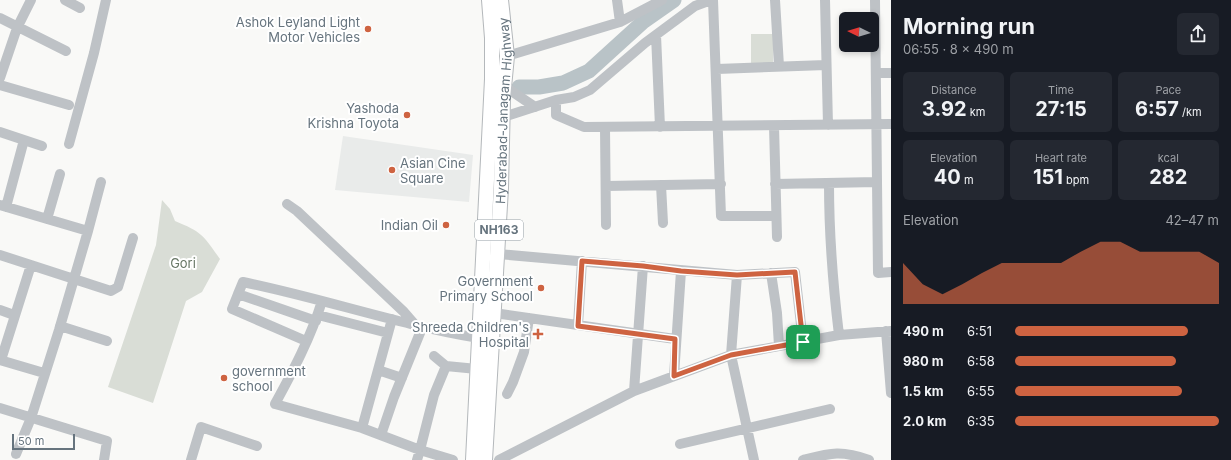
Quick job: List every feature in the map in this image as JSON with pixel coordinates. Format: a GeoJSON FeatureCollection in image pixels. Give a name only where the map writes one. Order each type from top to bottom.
{"type":"FeatureCollection","features":[{"type":"Feature","properties":{"kind":"highway","name":"Hyderabad-Janagam Highway"},"geometry":{"type":"LineString","coordinates":[[473,460],[492,79],[492,38],[488,0]]}},
{"type":"Feature","properties":{"kind":"highway","name":"Hyderabad-Janagam Highway"},"geometry":{"type":"LineString","coordinates":[[485,460],[498,254],[504,86],[507,56],[501,0]]}},
{"type":"Feature","properties":{"kind":"street"},"geometry":{"type":"LineString","coordinates":[[0,78],[17,28],[31,0]]}},
{"type":"Feature","properties":{"kind":"street"},"geometry":{"type":"LineString","coordinates":[[65,0],[80,8]]}},
{"type":"Feature","properties":{"kind":"street"},"geometry":{"type":"LineString","coordinates":[[69,144],[94,53],[106,0]]}},
{"type":"Feature","properties":{"kind":"street"},"geometry":{"type":"LineString","coordinates":[[618,0],[620,22]]}},
{"type":"Feature","properties":{"kind":"street"},"geometry":{"type":"LineString","coordinates":[[507,56],[620,22],[662,0]]}},
{"type":"Feature","properties":{"kind":"street"},"geometry":{"type":"LineString","coordinates":[[503,118],[556,100],[574,97],[590,90],[656,35],[695,6],[712,0],[717,69],[721,216],[776,216]]}},
{"type":"Feature","properties":{"kind":"street"},"geometry":{"type":"LineString","coordinates":[[775,0],[779,66]]}},
{"type":"Feature","properties":{"kind":"street"},"geometry":{"type":"LineString","coordinates":[[825,0],[828,125]]}},
{"type":"Feature","properties":{"kind":"street"},"geometry":{"type":"LineString","coordinates":[[875,0],[878,273],[891,272]]}},
{"type":"Feature","properties":{"kind":"street"},"geometry":{"type":"LineString","coordinates":[[0,18],[17,28],[66,51]]}},
{"type":"Feature","properties":{"kind":"street"},"geometry":{"type":"LineString","coordinates":[[656,35],[660,127]]}},
{"type":"Feature","properties":{"kind":"street"},"geometry":{"type":"LineString","coordinates":[[717,69],[826,65]]}},
{"type":"Feature","properties":{"kind":"street"},"geometry":{"type":"LineString","coordinates":[[876,73],[891,73]]}},
{"type":"Feature","properties":{"kind":"street"},"geometry":{"type":"LineString","coordinates":[[0,85],[69,105]]}},
{"type":"Feature","properties":{"kind":"street"},"geometry":{"type":"LineString","coordinates":[[504,86],[535,107]]}},
{"type":"Feature","properties":{"kind":"street"},"geometry":{"type":"LineString","coordinates":[[556,100],[556,115],[581,126],[605,128],[891,124]]}},
{"type":"Feature","properties":{"kind":"street"},"geometry":{"type":"LineString","coordinates":[[774,126],[777,237]]}},
{"type":"Feature","properties":{"kind":"street"},"geometry":{"type":"LineString","coordinates":[[605,128],[606,225]]}},
{"type":"Feature","properties":{"kind":"street"},"geometry":{"type":"LineString","coordinates":[[0,132],[42,146]]}},
{"type":"Feature","properties":{"kind":"street"},"geometry":{"type":"LineString","coordinates":[[24,140],[3,206],[88,231]]}},
{"type":"Feature","properties":{"kind":"street"},"geometry":{"type":"LineString","coordinates":[[47,219],[60,174]]}},
{"type":"Feature","properties":{"kind":"street"},"geometry":{"type":"LineString","coordinates":[[16,454],[31,418],[44,372],[60,326],[101,182]]}},
{"type":"Feature","properties":{"kind":"street"},"geometry":{"type":"LineString","coordinates":[[775,184],[877,182]]}},
{"type":"Feature","properties":{"kind":"street"},"geometry":{"type":"LineString","coordinates":[[606,186],[720,184]]}},
{"type":"Feature","properties":{"kind":"street"},"geometry":{"type":"LineString","coordinates":[[829,184],[830,249],[839,335]]}},
{"type":"Feature","properties":{"kind":"street"},"geometry":{"type":"LineString","coordinates":[[661,185],[663,223]]}},
{"type":"Feature","properties":{"kind":"street"},"geometry":{"type":"LineString","coordinates":[[287,204],[307,220],[419,327]]}},
{"type":"Feature","properties":{"kind":"street"},"geometry":{"type":"LineString","coordinates":[[0,255],[108,290],[115,290],[118,287],[133,238]]}},
{"type":"Feature","properties":{"kind":"street"},"geometry":{"type":"LineString","coordinates":[[498,254],[530,259],[582,261],[737,275],[795,272],[803,342]]}},
{"type":"Feature","properties":{"kind":"street"},"geometry":{"type":"LineString","coordinates":[[578,326],[582,261]]}},
{"type":"Feature","properties":{"kind":"street"},"geometry":{"type":"LineString","coordinates":[[32,265],[0,360],[44,372]]}},
{"type":"Feature","properties":{"kind":"street"},"geometry":{"type":"LineString","coordinates":[[634,391],[643,266]]}},
{"type":"Feature","properties":{"kind":"street"},"geometry":{"type":"LineString","coordinates":[[674,376],[675,339],[681,271]]}},
{"type":"Feature","properties":{"kind":"street"},"geometry":{"type":"LineString","coordinates":[[771,273],[777,313],[779,346]]}},
{"type":"Feature","properties":{"kind":"street"},"geometry":{"type":"LineString","coordinates":[[737,275],[731,355],[754,460]]}},
{"type":"Feature","properties":{"kind":"street"},"geometry":{"type":"LineString","coordinates":[[306,341],[232,309],[243,282],[419,327],[479,338]]}},
{"type":"Feature","properties":{"kind":"street"},"geometry":{"type":"LineString","coordinates":[[238,294],[317,318],[388,333]]}},
{"type":"Feature","properties":{"kind":"street"},"geometry":{"type":"LineString","coordinates":[[322,301],[317,318],[294,369],[275,404],[382,435],[418,455],[454,460]]}},
{"type":"Feature","properties":{"kind":"street"},"geometry":{"type":"LineString","coordinates":[[0,310],[14,315]]}},
{"type":"Feature","properties":{"kind":"street"},"geometry":{"type":"LineString","coordinates":[[494,313],[675,339]]}},
{"type":"Feature","properties":{"kind":"street"},"geometry":{"type":"LineString","coordinates":[[506,394],[513,382],[524,352],[523,316]]}},
{"type":"Feature","properties":{"kind":"street"},"geometry":{"type":"LineString","coordinates":[[362,428],[392,319]]}},
{"type":"Feature","properties":{"kind":"street"},"geometry":{"type":"LineString","coordinates":[[60,326],[107,341]]}},
{"type":"Feature","properties":{"kind":"street"},"geometry":{"type":"LineString","coordinates":[[382,435],[419,327]]}},
{"type":"Feature","properties":{"kind":"street"},"geometry":{"type":"LineString","coordinates":[[499,460],[634,391],[731,355],[839,335],[889,331],[891,393]]}},
{"type":"Feature","properties":{"kind":"street"},"geometry":{"type":"LineString","coordinates":[[434,356],[446,366],[477,369]]}},
{"type":"Feature","properties":{"kind":"street"},"geometry":{"type":"LineString","coordinates":[[418,455],[434,395],[446,366]]}},
{"type":"Feature","properties":{"kind":"street"},"geometry":{"type":"LineString","coordinates":[[378,370],[402,378]]}},
{"type":"Feature","properties":{"kind":"street"},"geometry":{"type":"LineString","coordinates":[[0,408],[108,441],[106,460]]}},
{"type":"Feature","properties":{"kind":"street"},"geometry":{"type":"LineString","coordinates":[[680,444],[830,409]]}},
{"type":"Feature","properties":{"kind":"street"},"geometry":{"type":"LineString","coordinates":[[191,460],[201,426],[257,446]]}},
{"type":"Feature","properties":{"kind":"street"},"geometry":{"type":"LineString","coordinates":[[803,460],[834,453],[852,454],[869,460]]}},
{"type":"Feature","properties":{"kind":"shaded area"},"geometry":{"type":"Polygon","coordinates":[[[343,136],[473,155],[469,202],[335,190],[343,136]]]}},
{"type":"Feature","properties":{"kind":"green space"},"geometry":{"type":"Polygon","coordinates":[[[751,34],[773,34],[773,63],[751,63],[751,34]]]}},
{"type":"Feature","properties":{"kind":"green space","name":"Gori"},"geometry":{"type":"Polygon","coordinates":[[[162,200],[170,209],[175,221],[191,228],[201,235],[210,244],[220,259],[202,292],[186,301],[153,403],[108,387],[156,245],[162,200]]]}},
{"type":"Feature","properties":{"kind":"waterway"},"geometry":{"type":"LineString","coordinates":[[519,87],[539,87],[563,83],[589,71],[644,21],[674,0]]}},
{"type":"Feature","properties":{"kind":"place","name":"Ashok Leyland Light Motor Vehicles"},"geometry":{"type":"Point","coordinates":[368,29]}},
{"type":"Feature","properties":{"kind":"place","name":"Yashoda Krishna Toyota"},"geometry":{"type":"Point","coordinates":[407,115]}},
{"type":"Feature","properties":{"kind":"place","name":"Asian Cine Square"},"geometry":{"type":"Point","coordinates":[392,170]}},
{"type":"Feature","properties":{"kind":"place","name":"Indian Oil"},"geometry":{"type":"Point","coordinates":[446,225]}},
{"type":"Feature","properties":{"kind":"place","name":"Government Primary School"},"geometry":{"type":"Point","coordinates":[541,288]}},
{"type":"Feature","properties":{"kind":"place","name":"Shreeda Children's Hospital"},"geometry":{"type":"Point","coordinates":[538,334]}},
{"type":"Feature","properties":{"kind":"place","name":"government school"},"geometry":{"type":"Point","coordinates":[224,378]}},
{"type":"Feature","properties":{"kind":"route"},"geometry":{"type":"LineString","coordinates":[[582,261],[737,275],[795,272],[803,342],[731,355],[674,376],[675,339],[578,326],[582,261]]}}]}
